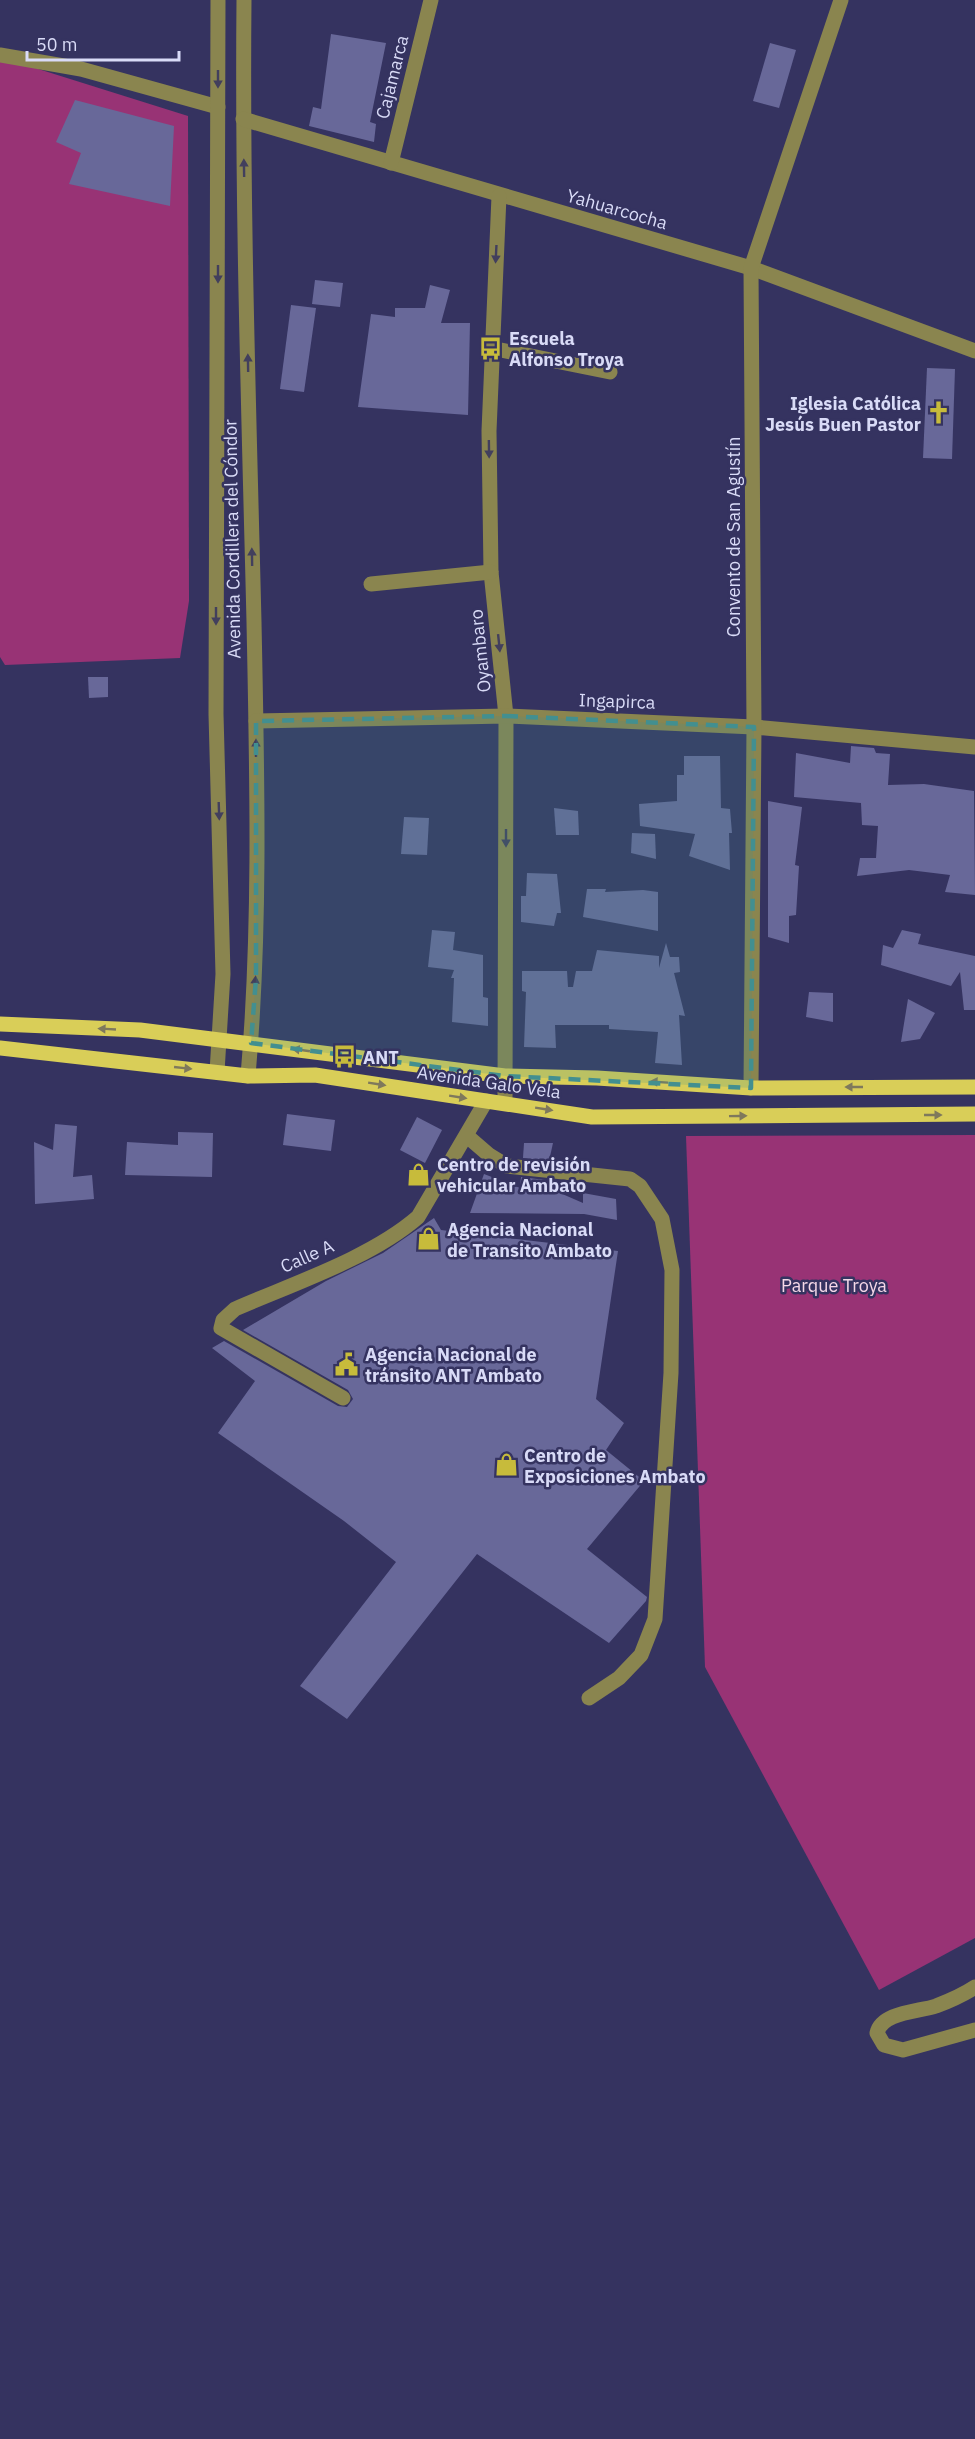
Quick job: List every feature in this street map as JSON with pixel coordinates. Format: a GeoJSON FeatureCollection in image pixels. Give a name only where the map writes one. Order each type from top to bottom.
{"type":"FeatureCollection","features":[{"type":"Feature","properties":{"kind":"main road","name":"Avenida Galo Vela"},"geometry":{"type":"LineString","coordinates":[[0,1024],[140,1030],[505,1076],[597,1078],[751,1088],[975,1087]]}},
{"type":"Feature","properties":{"kind":"main road","name":"Avenida Galo Vela"},"geometry":{"type":"LineString","coordinates":[[0,1048],[248,1076],[315,1075],[592,1117],[975,1114]]}},
{"type":"Feature","properties":{"kind":"street","name":"Avenida Cordillera del Cóndor"},"geometry":{"type":"LineString","coordinates":[[217,1072],[223,974],[216,714],[218,0]]}},
{"type":"Feature","properties":{"kind":"street","name":"Avenida Cordillera del Cóndor"},"geometry":{"type":"LineString","coordinates":[[244,0],[243,119],[256,721],[256,978],[248,1076]]}},
{"type":"Feature","properties":{"kind":"street","name":"Cajamarca"},"geometry":{"type":"LineString","coordinates":[[391,163],[431,0]]}},
{"type":"Feature","properties":{"kind":"street","name":"Convento de San Agustín"},"geometry":{"type":"LineString","coordinates":[[751,1088],[754,727],[751,268],[841,0]]}},
{"type":"Feature","properties":{"kind":"street"},"geometry":{"type":"LineString","coordinates":[[0,55],[81,69],[218,107]]}},
{"type":"Feature","properties":{"kind":"street","name":"Yahuarcocha"},"geometry":{"type":"LineString","coordinates":[[243,119],[499,196],[751,268],[975,351]]}},
{"type":"Feature","properties":{"kind":"street","name":"Oyambaro"},"geometry":{"type":"LineString","coordinates":[[499,196],[491,348],[491,572],[506,716],[505,1102]]}},
{"type":"Feature","properties":{"kind":"street"},"geometry":{"type":"LineString","coordinates":[[491,348],[610,372]]}},
{"type":"Feature","properties":{"kind":"street"},"geometry":{"type":"LineString","coordinates":[[371,584],[491,572]]}},
{"type":"Feature","properties":{"kind":"street","name":"Ingapirca"},"geometry":{"type":"LineString","coordinates":[[256,721],[506,716],[754,727],[975,747]]}},
{"type":"Feature","properties":{"kind":"street","name":"Calle A"},"geometry":{"type":"LineString","coordinates":[[343,1398],[221,1328],[223,1320],[235,1309],[372,1248],[401,1232],[418,1217],[486,1101]]}},
{"type":"Feature","properties":{"kind":"street"},"geometry":{"type":"LineString","coordinates":[[467,1136],[489,1155],[507,1166],[630,1179],[640,1186],[662,1219],[672,1270],[671,1373],[655,1618],[641,1655],[619,1678],[589,1698]]}},
{"type":"Feature","properties":{"kind":"street"},"geometry":{"type":"LineString","coordinates":[[975,1987],[933,2007],[894,2016],[882,2023],[877,2033],[884,2045],[903,2050],[975,2030]]}},
{"type":"Feature","properties":{"kind":"highlighted area"},"geometry":{"type":"Polygon","coordinates":[[[506,716],[754,727],[751,1088],[505,1076],[251,1043],[256,978],[256,721],[506,716]]]}},
{"type":"Feature","properties":{"kind":"green space"},"geometry":{"type":"Polygon","coordinates":[[[0,57],[188,116],[189,601],[180,658],[5,665],[0,657],[0,57]]]}},
{"type":"Feature","properties":{"kind":"green space","name":"Parque Troya"},"geometry":{"type":"Polygon","coordinates":[[[975,1135],[975,1938],[879,1990],[705,1667],[686,1136],[975,1135]]]}},
{"type":"Feature","properties":{"kind":"building"},"geometry":{"type":"Polygon","coordinates":[[[331,34],[386,43],[370,122],[376,124],[374,142],[309,126],[313,107],[321,109],[331,34]]]}},
{"type":"Feature","properties":{"kind":"building"},"geometry":{"type":"Polygon","coordinates":[[[770,43],[796,50],[779,108],[753,101],[770,43]]]}},
{"type":"Feature","properties":{"kind":"building"},"geometry":{"type":"Polygon","coordinates":[[[75,100],[174,126],[170,206],[69,184],[81,153],[56,142],[75,100]]]}},
{"type":"Feature","properties":{"kind":"building"},"geometry":{"type":"Polygon","coordinates":[[[315,280],[343,283],[340,307],[312,304],[315,280]]]}},
{"type":"Feature","properties":{"kind":"building"},"geometry":{"type":"Polygon","coordinates":[[[430,285],[450,290],[441,323],[470,323],[468,415],[358,407],[371,314],[395,317],[395,308],[425,308],[430,285]]]}},
{"type":"Feature","properties":{"kind":"building"},"geometry":{"type":"Polygon","coordinates":[[[291,305],[316,308],[304,392],[280,389],[291,305]]]}},
{"type":"Feature","properties":{"kind":"building","name":"Iglesia Católica Jesús Buen Pastor"},"geometry":{"type":"Polygon","coordinates":[[[927,368],[955,369],[952,459],[923,458],[927,368]]]}},
{"type":"Feature","properties":{"kind":"building"},"geometry":{"type":"Polygon","coordinates":[[[88,677],[108,677],[108,697],[89,698],[88,677]]]}},
{"type":"Feature","properties":{"kind":"building"},"geometry":{"type":"Polygon","coordinates":[[[851,746],[874,748],[876,753],[890,754],[888,785],[924,784],[974,791],[975,895],[945,892],[950,875],[909,870],[857,876],[860,858],[876,858],[878,826],[862,825],[861,803],[794,797],[796,753],[850,763],[851,746]]]}},
{"type":"Feature","properties":{"kind":"building"},"geometry":{"type":"Polygon","coordinates":[[[684,756],[720,756],[721,808],[730,809],[732,833],[729,833],[730,870],[689,856],[695,834],[640,826],[639,804],[677,801],[677,775],[684,775],[684,756]]]}},
{"type":"Feature","properties":{"kind":"building"},"geometry":{"type":"Polygon","coordinates":[[[768,801],[802,807],[795,865],[799,866],[796,915],[789,916],[789,943],[768,937],[768,801]]]}},
{"type":"Feature","properties":{"kind":"building"},"geometry":{"type":"Polygon","coordinates":[[[554,808],[578,811],[579,835],[556,835],[554,808]]]}},
{"type":"Feature","properties":{"kind":"building"},"geometry":{"type":"Polygon","coordinates":[[[404,817],[429,818],[427,855],[401,854],[404,817]]]}},
{"type":"Feature","properties":{"kind":"building"},"geometry":{"type":"Polygon","coordinates":[[[632,833],[655,834],[656,859],[631,853],[632,833]]]}},
{"type":"Feature","properties":{"kind":"building"},"geometry":{"type":"Polygon","coordinates":[[[527,873],[557,874],[561,913],[557,913],[554,926],[521,922],[521,896],[526,896],[527,873]]]}},
{"type":"Feature","properties":{"kind":"building"},"geometry":{"type":"Polygon","coordinates":[[[587,889],[606,889],[605,892],[643,890],[658,892],[658,931],[583,917],[587,889]]]}},
{"type":"Feature","properties":{"kind":"building"},"geometry":{"type":"Polygon","coordinates":[[[432,930],[455,932],[453,950],[483,955],[483,997],[488,998],[488,1026],[452,1022],[454,978],[451,978],[454,970],[428,967],[432,930]]]}},
{"type":"Feature","properties":{"kind":"building"},"geometry":{"type":"Polygon","coordinates":[[[902,930],[921,934],[918,944],[975,956],[975,1010],[964,1010],[960,972],[951,986],[881,965],[883,945],[893,948],[902,930]]]}},
{"type":"Feature","properties":{"kind":"building"},"geometry":{"type":"Polygon","coordinates":[[[666,943],[670,957],[679,957],[680,972],[674,973],[685,1016],[679,1015],[682,1065],[655,1063],[658,1032],[609,1029],[609,1025],[555,1025],[556,1048],[524,1047],[526,992],[522,991],[522,971],[567,971],[568,987],[573,987],[576,971],[592,971],[597,950],[659,956],[659,968],[666,943]]]}},
{"type":"Feature","properties":{"kind":"building"},"geometry":{"type":"Polygon","coordinates":[[[809,992],[833,993],[833,1022],[806,1017],[809,992]]]}},
{"type":"Feature","properties":{"kind":"building"},"geometry":{"type":"Polygon","coordinates":[[[908,999],[935,1013],[920,1039],[901,1042],[908,999]]]}},
{"type":"Feature","properties":{"kind":"building"},"geometry":{"type":"Polygon","coordinates":[[[287,1114],[335,1120],[331,1151],[283,1145],[287,1114]]]}},
{"type":"Feature","properties":{"kind":"building"},"geometry":{"type":"Polygon","coordinates":[[[417,1117],[442,1130],[425,1163],[400,1150],[417,1117]]]}},
{"type":"Feature","properties":{"kind":"building"},"geometry":{"type":"Polygon","coordinates":[[[55,1124],[77,1126],[73,1177],[92,1175],[94,1199],[35,1204],[34,1142],[53,1150],[55,1124]]]}},
{"type":"Feature","properties":{"kind":"building"},"geometry":{"type":"Polygon","coordinates":[[[178,1132],[213,1133],[212,1177],[125,1175],[127,1142],[178,1145],[178,1132]]]}},
{"type":"Feature","properties":{"kind":"building"},"geometry":{"type":"Polygon","coordinates":[[[524,1143],[553,1143],[549,1161],[523,1158],[524,1143]]]}},
{"type":"Feature","properties":{"kind":"building"},"geometry":{"type":"Polygon","coordinates":[[[484,1174],[520,1188],[521,1177],[545,1180],[544,1186],[583,1203],[583,1193],[616,1199],[617,1220],[584,1214],[470,1213],[484,1174]]]}},
{"type":"Feature","properties":{"kind":"building","name":"Centro de Exposiciones Ambato"},"geometry":{"type":"Polygon","coordinates":[[[434,1218],[441,1230],[618,1251],[596,1399],[624,1423],[606,1450],[644,1481],[587,1549],[647,1597],[609,1643],[477,1554],[347,1719],[300,1686],[396,1562],[344,1521],[218,1433],[255,1381],[212,1348],[224,1341],[338,1406],[347,1407],[353,1399],[348,1390],[243,1330],[326,1281],[383,1253],[434,1218]]]}},
{"type":"Feature","properties":{"kind":"place","name":"Escuela Alfonso Troya"},"geometry":{"type":"Point","coordinates":[491,348]}},
{"type":"Feature","properties":{"kind":"place","name":"Iglesia Católica Jesús Buen Pastor"},"geometry":{"type":"Point","coordinates":[939,413]}},
{"type":"Feature","properties":{"kind":"place","name":"ANT"},"geometry":{"type":"Point","coordinates":[345,1057]}},
{"type":"Feature","properties":{"kind":"place","name":"Centro de revisión vehicular Ambato"},"geometry":{"type":"Point","coordinates":[419,1174]}},
{"type":"Feature","properties":{"kind":"place","name":"Agencia Nacional de Transito Ambato"},"geometry":{"type":"Point","coordinates":[429,1239]}},
{"type":"Feature","properties":{"kind":"place","name":"Agencia Nacional de tránsito ANT Ambato"},"geometry":{"type":"Point","coordinates":[347,1364]}},
{"type":"Feature","properties":{"kind":"place","name":"Centro de Exposiciones Ambato"},"geometry":{"type":"Point","coordinates":[506,1465]}}]}
